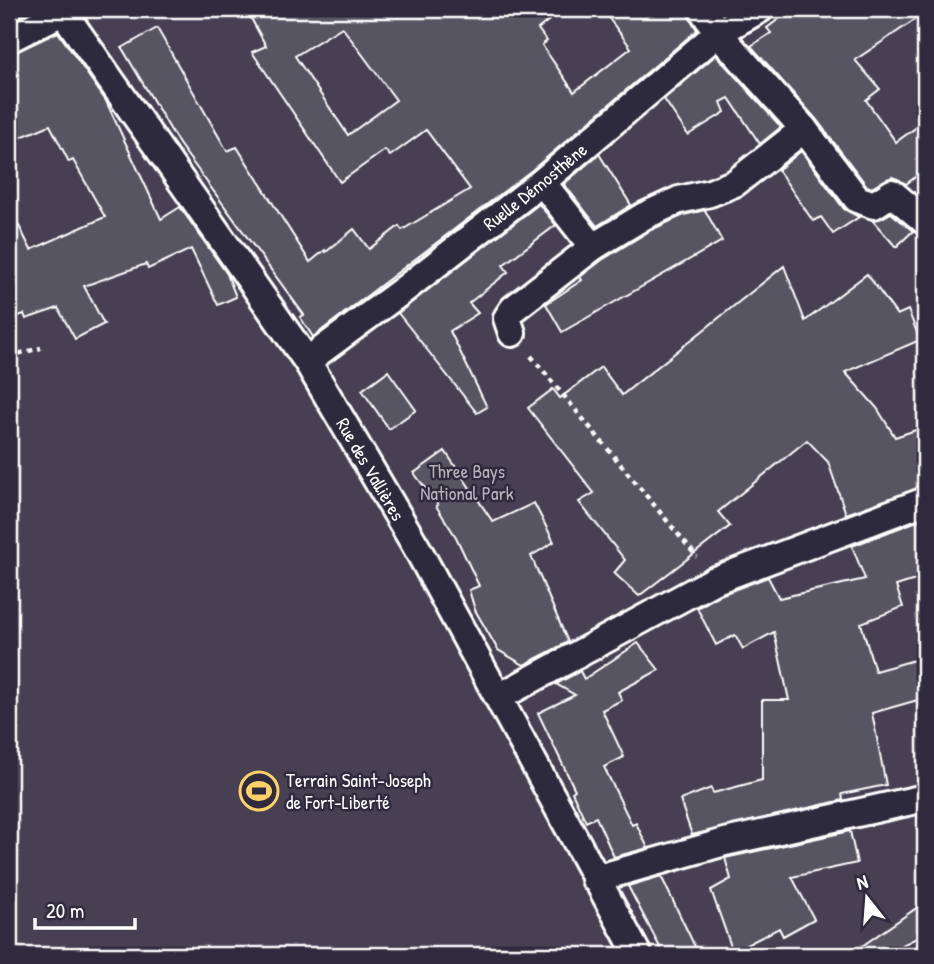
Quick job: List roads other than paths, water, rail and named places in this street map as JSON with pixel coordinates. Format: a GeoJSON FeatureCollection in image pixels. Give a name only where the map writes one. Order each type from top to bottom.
{"type":"FeatureCollection","features":[{"type":"Feature","properties":{"kind":"street"},"geometry":{"type":"LineString","coordinates":[[702,9],[718,33],[804,129],[857,199],[874,205],[892,193],[925,221]]}},
{"type":"Feature","properties":{"kind":"street","name":"Ruelle Démosthène"},"geometry":{"type":"LineString","coordinates":[[307,361],[542,182],[718,33],[760,9]]}},
{"type":"Feature","properties":{"kind":"street"},"geometry":{"type":"LineString","coordinates":[[9,39],[64,10]]}},
{"type":"Feature","properties":{"kind":"street","name":"Rue des Vallières"},"geometry":{"type":"LineString","coordinates":[[64,10],[307,361],[417,548],[638,955]]}},
{"type":"Feature","properties":{"kind":"street"},"geometry":{"type":"LineString","coordinates":[[512,333],[507,318],[513,309],[593,247],[644,216],[679,200],[710,193],[734,183],[804,129]]}},
{"type":"Feature","properties":{"kind":"street"},"geometry":{"type":"LineString","coordinates":[[542,182],[593,247]]}},
{"type":"Feature","properties":{"kind":"street"},"geometry":{"type":"LineString","coordinates":[[499,697],[713,581],[925,501]]}},
{"type":"Feature","properties":{"kind":"street"},"geometry":{"type":"LineString","coordinates":[[595,879],[725,842],[925,798]]}},
{"type":"Feature","properties":{"kind":"place","name":"Terrain Saint-Joseph de Fort-Liberté"},"geometry":{"type":"Point","coordinates":[259,791]}},
{"type":"Feature","properties":{"kind":"park label","name":"Three Bays National Park"},"geometry":{"type":"Point","coordinates":[467,482]}}]}
